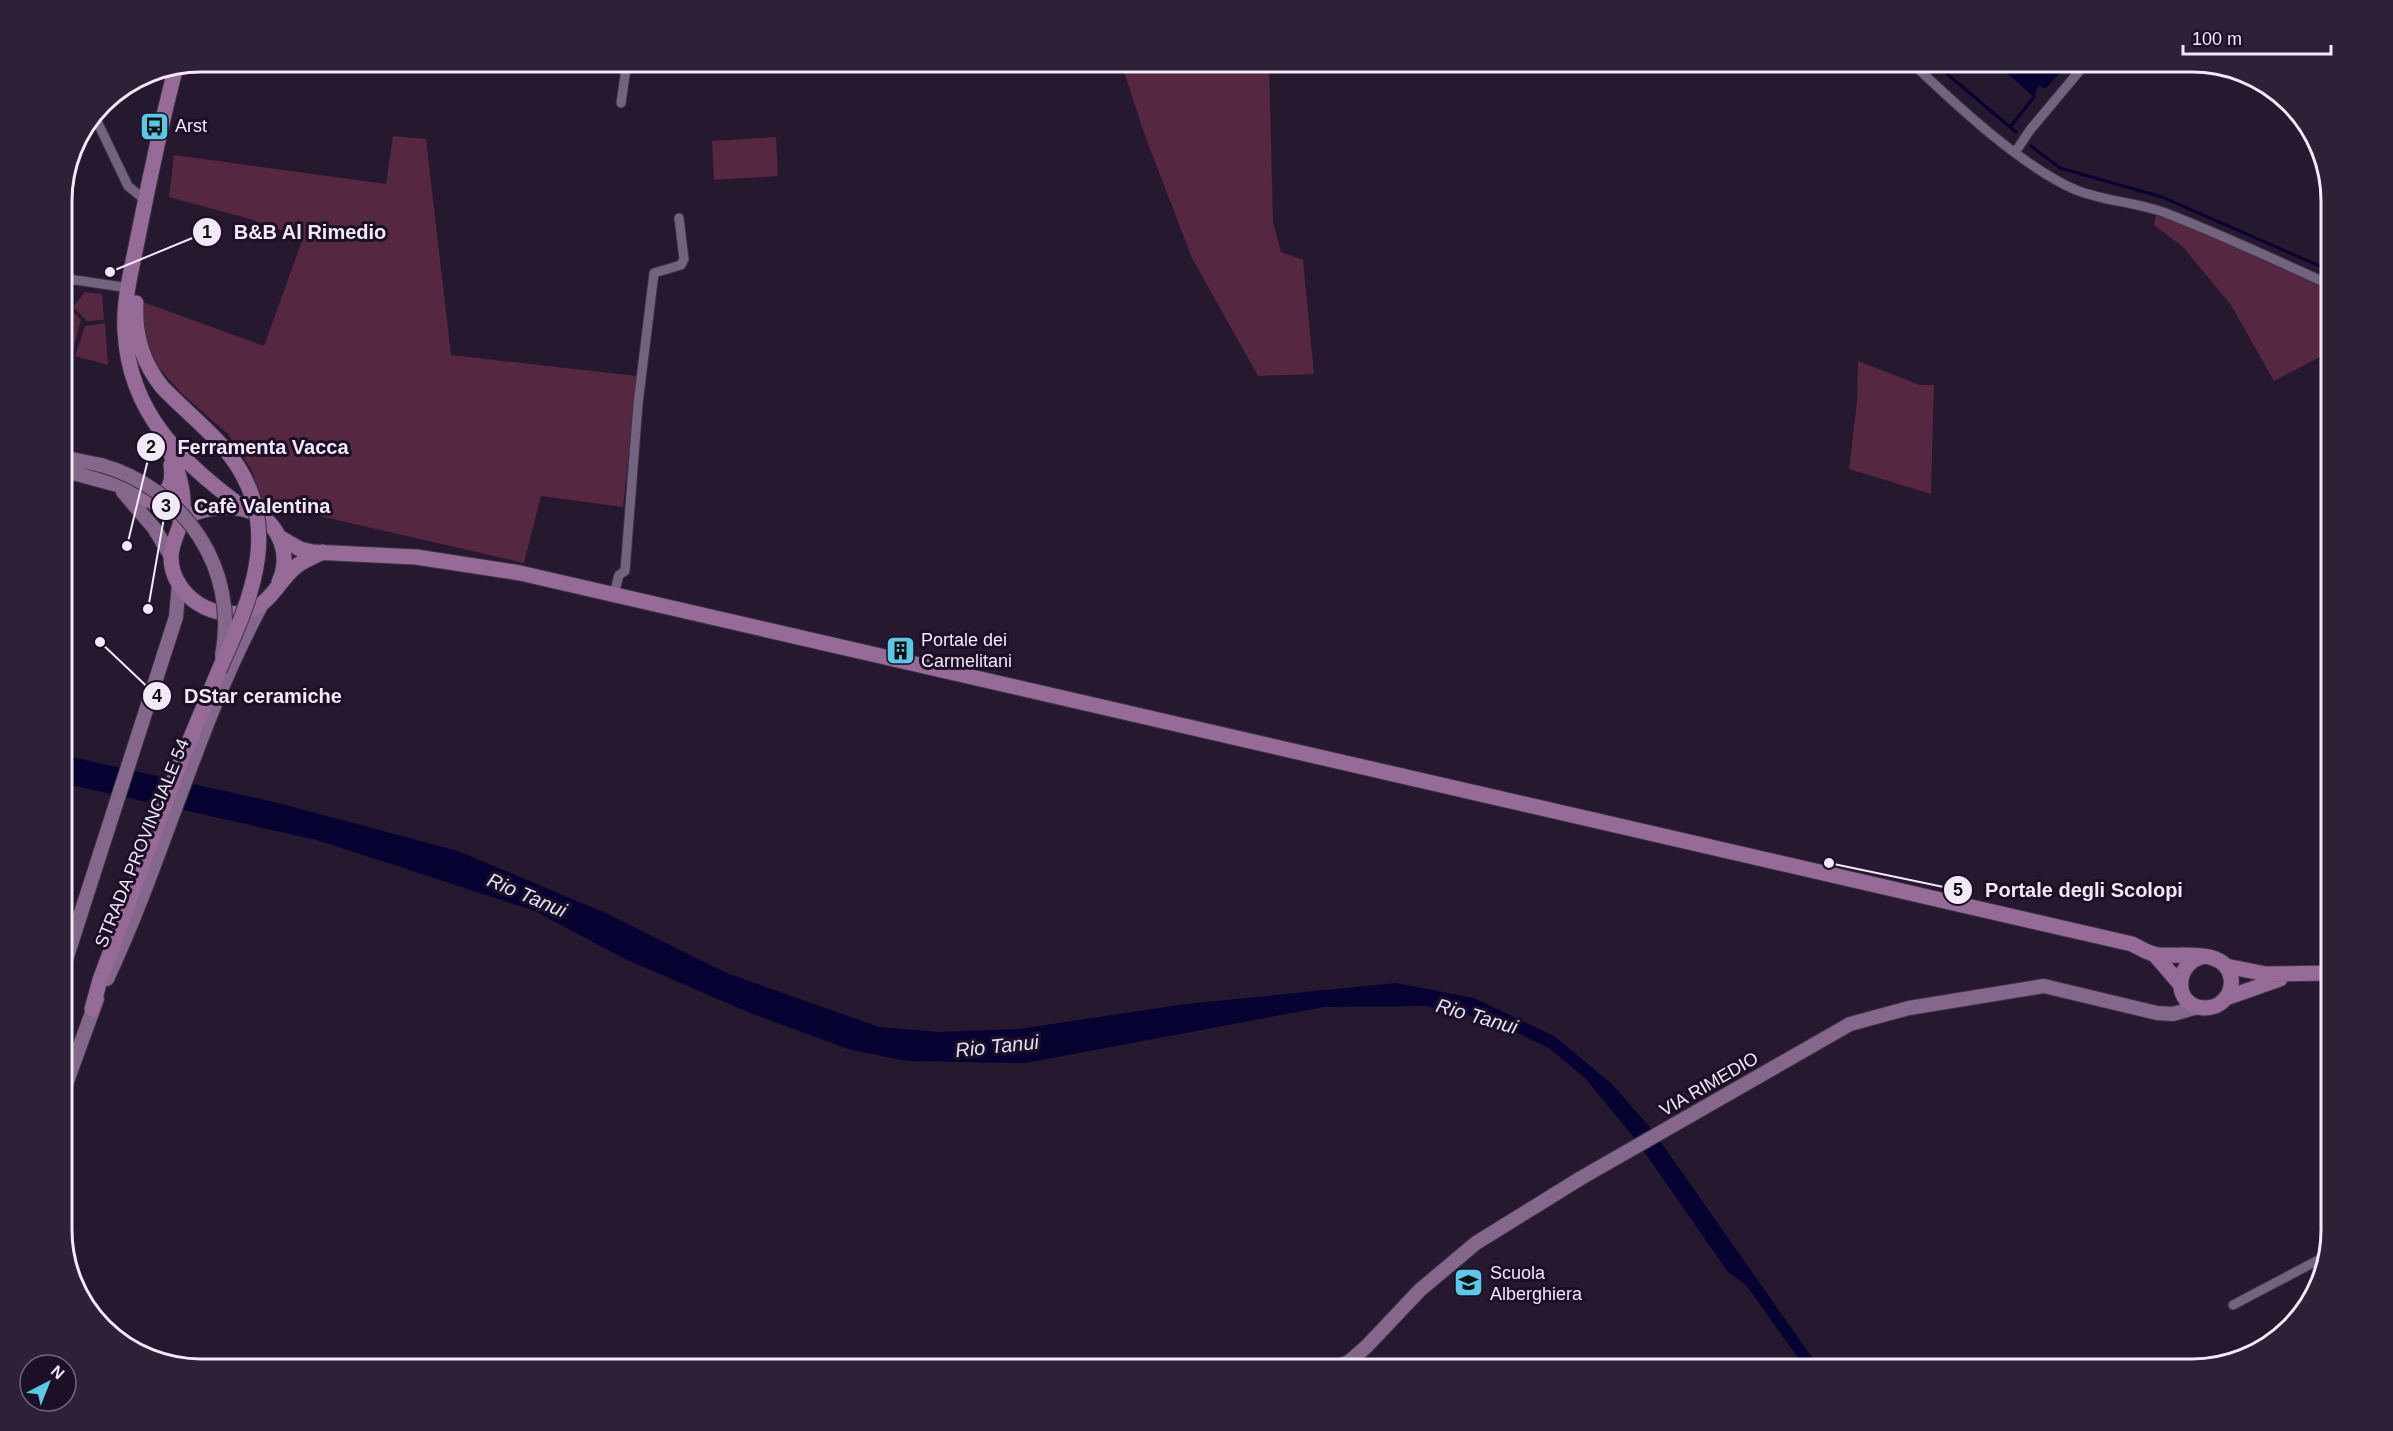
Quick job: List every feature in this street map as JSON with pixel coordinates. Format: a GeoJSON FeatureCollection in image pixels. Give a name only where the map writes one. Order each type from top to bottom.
{"type":"FeatureCollection","features":[{"type":"Feature","properties":{"kind":"main road"},"geometry":{"type":"LineString","coordinates":[[171,556],[182,518],[180,471],[132,379],[125,330],[133,267],[174,75]]}},
{"type":"Feature","properties":{"kind":"main road"},"geometry":{"type":"LineString","coordinates":[[72,1066],[100,980],[156,847],[179,766],[255,584],[259,551],[259,524],[248,489],[234,460],[162,387],[146,363],[139,345],[135,315],[137,288],[133,267]]}},
{"type":"Feature","properties":{"kind":"main road"},"geometry":{"type":"LineString","coordinates":[[147,500],[161,497],[170,488],[172,472],[169,448]]}},
{"type":"Feature","properties":{"kind":"main road"},"geometry":{"type":"LineString","coordinates":[[169,448],[246,510]]}},
{"type":"Feature","properties":{"kind":"main road"},"geometry":{"type":"LineString","coordinates":[[72,459],[126,473],[158,491],[178,509],[199,537],[215,567],[222,590],[225,631],[219,670]]}},
{"type":"Feature","properties":{"kind":"main road"},"geometry":{"type":"LineString","coordinates":[[72,472],[121,486],[182,518],[221,506],[246,510],[266,518],[279,537],[284,566],[275,591]]}},
{"type":"Feature","properties":{"kind":"main road"},"geometry":{"type":"LineString","coordinates":[[72,940],[176,617],[179,583],[165,543],[132,499],[106,481]]}},
{"type":"Feature","properties":{"kind":"main road"},"geometry":{"type":"LineString","coordinates":[[279,537],[300,549],[416,557],[520,573],[2098,936],[2132,944],[2155,954],[2215,958],[2226,966],[2266,975],[2321,973]]}},
{"type":"Feature","properties":{"kind":"main road"},"geometry":{"type":"LineString","coordinates":[[179,583],[194,600],[221,614],[245,613],[261,606],[297,565],[323,552]]}},
{"type":"Feature","properties":{"kind":"main road","name":"STRADA PROVINCIALE 54"},"geometry":{"type":"LineString","coordinates":[[156,847],[190,771],[240,647],[261,606]]}},
{"type":"Feature","properties":{"kind":"main road"},"geometry":{"type":"LineString","coordinates":[[2155,954],[2198,1007],[2211,1007],[2226,998],[2300,973]]}},
{"type":"Feature","properties":{"kind":"main road"},"geometry":{"type":"LineString","coordinates":[[2164,1012],[2182,990],[2186,966],[2202,957]]}},
{"type":"Feature","properties":{"kind":"main road"},"geometry":{"type":"LineString","coordinates":[[2226,966],[2231,982],[2226,998]]}},
{"type":"Feature","properties":{"kind":"main road","name":"VIA RIMEDIO"},"geometry":{"type":"LineString","coordinates":[[1352,1359],[1420,1290],[1476,1243],[1556,1193],[1671,1129],[1826,1037],[1872,1016],[2044,986],[2058,987],[2137,1009],[2173,1014],[2198,1007]]}},
{"type":"Feature","properties":{"kind":"street"},"geometry":{"type":"LineString","coordinates":[[621,103],[626,72]]}},
{"type":"Feature","properties":{"kind":"street"},"geometry":{"type":"LineString","coordinates":[[1922,72],[1951,100],[2046,174],[2076,190],[2104,199],[2167,213],[2321,281]]}},
{"type":"Feature","properties":{"kind":"street"},"geometry":{"type":"LineString","coordinates":[[2016,151],[2030,130],[2079,72]]}},
{"type":"Feature","properties":{"kind":"street"},"geometry":{"type":"LineString","coordinates":[[98,123],[128,186],[146,200]]}},
{"type":"Feature","properties":{"kind":"street"},"geometry":{"type":"LineString","coordinates":[[614,594],[619,575],[624,571],[638,404],[654,273],[681,265],[684,259],[679,218]]}},
{"type":"Feature","properties":{"kind":"street"},"geometry":{"type":"LineString","coordinates":[[72,279],[129,288]]}},
{"type":"Feature","properties":{"kind":"street"},"geometry":{"type":"LineString","coordinates":[[2233,1305],[2318,1260]]}},
{"type":"Feature","properties":{"kind":"shaded area"},"geometry":{"type":"Polygon","coordinates":[[[1124,72],[1269,72],[1273,222],[1281,252],[1303,260],[1314,374],[1258,376],[1192,258],[1144,133],[1124,72]]]}},
{"type":"Feature","properties":{"kind":"shaded area"},"geometry":{"type":"Polygon","coordinates":[[[393,136],[426,139],[451,355],[637,376],[623,507],[541,496],[524,563],[263,503],[252,471],[228,434],[180,392],[147,354],[140,301],[264,346],[303,238],[250,219],[169,197],[174,155],[386,184],[393,136]]]}},
{"type":"Feature","properties":{"kind":"shaded area"},"geometry":{"type":"Polygon","coordinates":[[[776,137],[778,176],[714,180],[712,141],[776,137]]]}},
{"type":"Feature","properties":{"kind":"shaded area"},"geometry":{"type":"Polygon","coordinates":[[[2156,215],[2216,237],[2321,284],[2321,356],[2274,381],[2231,305],[2183,247],[2154,225],[2156,215]]]}},
{"type":"Feature","properties":{"kind":"shaded area"},"geometry":{"type":"Polygon","coordinates":[[[85,292],[102,294],[104,320],[87,321],[73,307],[85,292]]]}},
{"type":"Feature","properties":{"kind":"shaded area"},"geometry":{"type":"Polygon","coordinates":[[[72,311],[81,320],[72,354],[72,311]]]}},
{"type":"Feature","properties":{"kind":"shaded area"},"geometry":{"type":"Polygon","coordinates":[[[105,323],[108,365],[75,356],[85,326],[105,323]]]}},
{"type":"Feature","properties":{"kind":"shaded area"},"geometry":{"type":"Polygon","coordinates":[[[1858,361],[1920,385],[1934,385],[1931,494],[1849,469],[1857,402],[1858,361]]]}},
{"type":"Feature","properties":{"kind":"water"},"geometry":{"type":"Polygon","coordinates":[[[2005,72],[2061,72],[2045,89],[2039,85],[2034,97],[2005,72]]]}},
{"type":"Feature","properties":{"kind":"water","name":"Rio Tanui"},"geometry":{"type":"Polygon","coordinates":[[[72,757],[274,802],[458,851],[603,912],[729,974],[879,1027],[938,1032],[1019,1029],[1186,1004],[1396,983],[1474,998],[1554,1036],[1612,1084],[1653,1131],[1813,1359],[1799,1359],[1746,1285],[1728,1272],[1636,1140],[1585,1078],[1549,1048],[1490,1020],[1425,1006],[1324,1007],[1025,1063],[907,1061],[848,1049],[748,1012],[625,959],[535,911],[317,840],[72,785],[72,757]]]}},
{"type":"Feature","properties":{"kind":"waterway"},"geometry":{"type":"LineString","coordinates":[[1945,72],[2016,132]]}},
{"type":"Feature","properties":{"kind":"waterway"},"geometry":{"type":"LineString","coordinates":[[2010,127],[2034,97]]}},
{"type":"Feature","properties":{"kind":"waterway"},"geometry":{"type":"LineString","coordinates":[[2031,146],[2060,168],[2162,197],[2321,267]]}},
{"type":"Feature","properties":{"kind":"place","name":"Arst"},"geometry":{"type":"Point","coordinates":[154,126]}},
{"type":"Feature","properties":{"kind":"place","name":"B&B Al Rimedio"},"geometry":{"type":"Point","coordinates":[110,272]}},
{"type":"Feature","properties":{"kind":"place","name":"Ferramenta Vacca"},"geometry":{"type":"Point","coordinates":[127,546]}},
{"type":"Feature","properties":{"kind":"place","name":"Cafè Valentina"},"geometry":{"type":"Point","coordinates":[148,609]}},
{"type":"Feature","properties":{"kind":"place","name":"DStar ceramiche"},"geometry":{"type":"Point","coordinates":[100,642]}},
{"type":"Feature","properties":{"kind":"place","name":"Portale dei Carmelitani"},"geometry":{"type":"Point","coordinates":[900,650]}},
{"type":"Feature","properties":{"kind":"place","name":"Portale degli Scolopi"},"geometry":{"type":"Point","coordinates":[1829,863]}},
{"type":"Feature","properties":{"kind":"place","name":"Scuola Alberghiera"},"geometry":{"type":"Point","coordinates":[1469,1283]}}]}
